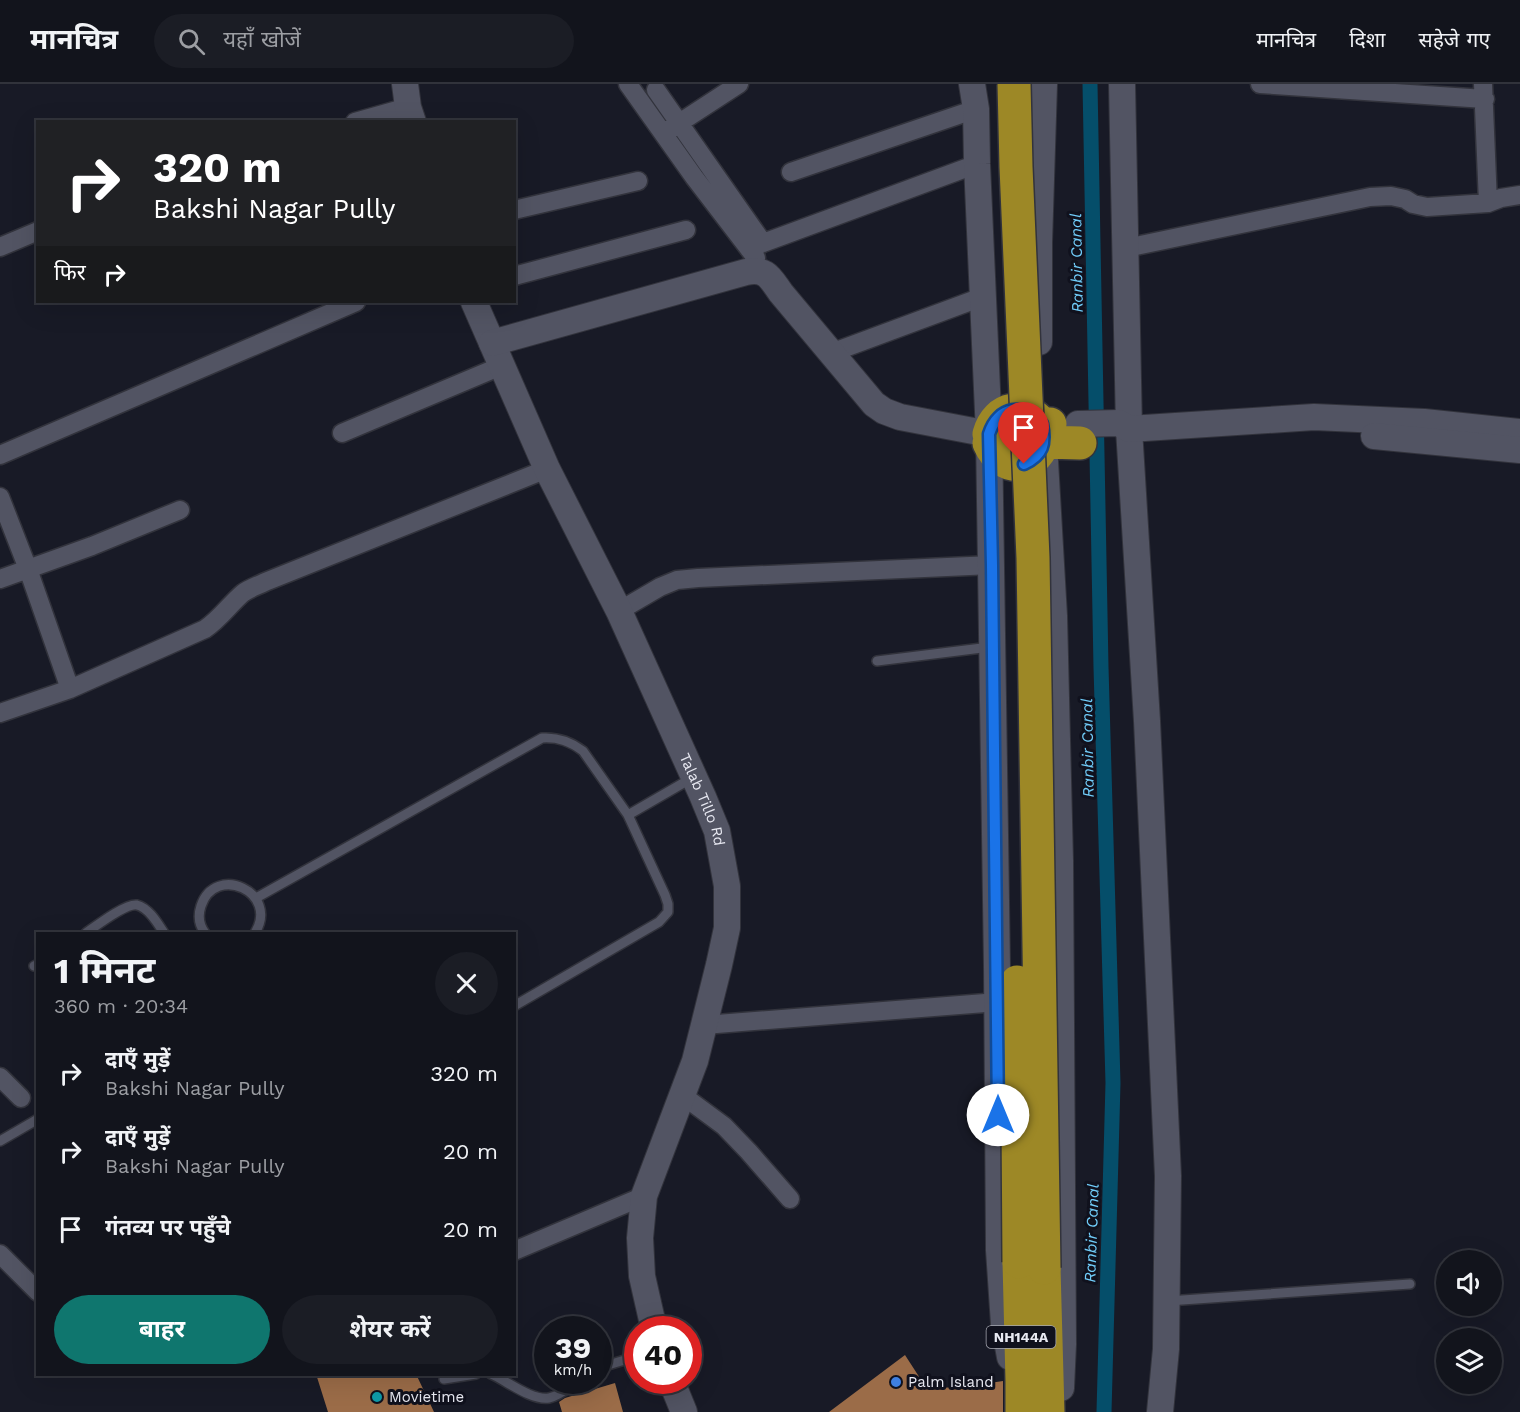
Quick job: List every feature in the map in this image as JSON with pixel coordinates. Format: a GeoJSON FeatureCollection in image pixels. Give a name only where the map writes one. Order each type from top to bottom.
{"type":"FeatureCollection","features":[{"type":"Feature","properties":{"kind":"highway","name":"NH144A"},"geometry":{"type":"LineString","coordinates":[[1014,84],[1033,558],[1031,1265],[1022,1396]]}},
{"type":"Feature","properties":{"kind":"highway","name":"NH144A"},"geometry":{"type":"LineString","coordinates":[[983,96],[1015,653],[1031,1265],[1048,1412]]}},
{"type":"Feature","properties":{"kind":"highway"},"geometry":{"type":"LineString","coordinates":[[1015,410],[1024,410],[1032,415],[1043,433],[1038,454],[1024,464],[1015,465],[999,459],[993,452],[989,438],[992,425],[997,417],[1015,410]]}},
{"type":"Feature","properties":{"kind":"highway"},"geometry":{"type":"LineString","coordinates":[[1043,433],[1079,433]]}},
{"type":"Feature","properties":{"kind":"street"},"geometry":{"type":"LineString","coordinates":[[628,84],[683,160],[702,171],[756,246],[768,274],[781,293],[874,404],[900,417],[989,438]]}},
{"type":"Feature","properties":{"kind":"street"},"geometry":{"type":"LineString","coordinates":[[663,134],[739,84]]}},
{"type":"Feature","properties":{"kind":"street"},"geometry":{"type":"LineString","coordinates":[[972,84],[983,96],[977,164],[992,565],[999,1250],[1004,1324],[1012,1367],[1022,1396]]}},
{"type":"Feature","properties":{"kind":"street"},"geometry":{"type":"LineString","coordinates":[[1044,84],[1038,311],[1040,405],[1054,616],[1060,873],[1064,1344],[1056,1412]]}},
{"type":"Feature","properties":{"kind":"street"},"geometry":{"type":"LineString","coordinates":[[1122,84],[1126,248],[1125,432],[1147,721],[1168,1176],[1168,1301],[1160,1412]]}},
{"type":"Feature","properties":{"kind":"street"},"geometry":{"type":"LineString","coordinates":[[1260,84],[1484,92],[1488,203]]}},
{"type":"Feature","properties":{"kind":"street"},"geometry":{"type":"LineString","coordinates":[[656,90],[698,149],[702,171]]}},
{"type":"Feature","properties":{"kind":"street"},"geometry":{"type":"LineString","coordinates":[[791,172],[983,96]]}},
{"type":"Feature","properties":{"kind":"street"},"geometry":{"type":"LineString","coordinates":[[361,120],[409,104]]}},
{"type":"Feature","properties":{"kind":"street"},"geometry":{"type":"LineString","coordinates":[[683,160],[698,149]]}},
{"type":"Feature","properties":{"kind":"street"},"geometry":{"type":"LineString","coordinates":[[756,246],[977,164]]}},
{"type":"Feature","properties":{"kind":"street"},"geometry":{"type":"LineString","coordinates":[[516,210],[638,181]]}},
{"type":"Feature","properties":{"kind":"street"},"geometry":{"type":"LineString","coordinates":[[1126,248],[1370,197],[1392,196],[1427,207],[1488,203],[1520,195]]}},
{"type":"Feature","properties":{"kind":"street"},"geometry":{"type":"LineString","coordinates":[[516,275],[686,230]]}},
{"type":"Feature","properties":{"kind":"street"},"geometry":{"type":"LineString","coordinates":[[0,247],[36,232]]}},
{"type":"Feature","properties":{"kind":"street"},"geometry":{"type":"LineString","coordinates":[[342,433],[496,354],[746,272],[759,271],[768,274]]}},
{"type":"Feature","properties":{"kind":"street"},"geometry":{"type":"LineString","coordinates":[[831,353],[982,297]]}},
{"type":"Feature","properties":{"kind":"street"},"geometry":{"type":"LineString","coordinates":[[0,455],[354,303]]}},
{"type":"Feature","properties":{"kind":"street","name":"Talab Tillo Rd"},"geometry":{"type":"LineString","coordinates":[[474,303],[547,469],[619,611],[694,777],[717,831],[727,886],[727,928],[695,1061],[644,1196],[640,1238],[642,1276],[651,1316]]}},
{"type":"Feature","properties":{"kind":"street"},"geometry":{"type":"LineString","coordinates":[[1125,432],[1314,417],[1424,422],[1520,432]]}},
{"type":"Feature","properties":{"kind":"street"},"geometry":{"type":"LineString","coordinates":[[1079,433],[1312,429],[1520,450]]}},
{"type":"Feature","properties":{"kind":"street"},"geometry":{"type":"LineString","coordinates":[[0,713],[70,689],[205,629],[216,622],[250,589],[547,469]]}},
{"type":"Feature","properties":{"kind":"street"},"geometry":{"type":"LineString","coordinates":[[0,497],[70,689]]}},
{"type":"Feature","properties":{"kind":"street"},"geometry":{"type":"LineString","coordinates":[[0,579],[180,510]]}},
{"type":"Feature","properties":{"kind":"street"},"geometry":{"type":"LineString","coordinates":[[619,611],[676,580],[992,565]]}},
{"type":"Feature","properties":{"kind":"street"},"geometry":{"type":"LineString","coordinates":[[704,1025],[998,1002]]}},
{"type":"Feature","properties":{"kind":"street"},"geometry":{"type":"LineString","coordinates":[[0,1077],[21,1098]]}},
{"type":"Feature","properties":{"kind":"street"},"geometry":{"type":"LineString","coordinates":[[682,1095],[724,1126],[790,1199]]}},
{"type":"Feature","properties":{"kind":"street"},"geometry":{"type":"LineString","coordinates":[[516,1250],[644,1196]]}},
{"type":"Feature","properties":{"kind":"street"},"geometry":{"type":"LineString","coordinates":[[0,1254],[36,1290]]}},
{"type":"Feature","properties":{"kind":"street"},"geometry":{"type":"LineString","coordinates":[[677,1394],[684,1412]]}},
{"type":"Feature","properties":{"kind":"lane"},"geometry":{"type":"LineString","coordinates":[[877,661],[992,647]]}},
{"type":"Feature","properties":{"kind":"lane"},"geometry":{"type":"LineString","coordinates":[[256,898],[542,738],[563,739],[583,751],[627,815],[665,895],[668,912],[659,922],[516,1005]]}},
{"type":"Feature","properties":{"kind":"lane"},"geometry":{"type":"LineString","coordinates":[[627,815],[694,777]]}},
{"type":"Feature","properties":{"kind":"lane"},"geometry":{"type":"LineString","coordinates":[[204,932],[199,920],[203,900],[219,886],[229,884],[249,891],[256,898],[261,918],[256,932]]}},
{"type":"Feature","properties":{"kind":"lane"},"geometry":{"type":"LineString","coordinates":[[88,932],[128,906],[136,905],[145,909],[163,932]]}},
{"type":"Feature","properties":{"kind":"lane"},"geometry":{"type":"LineString","coordinates":[[0,1141],[36,1120]]}},
{"type":"Feature","properties":{"kind":"lane"},"geometry":{"type":"LineString","coordinates":[[1168,1301],[1410,1284]]}},
{"type":"Feature","properties":{"kind":"lane"},"geometry":{"type":"LineString","coordinates":[[444,1379],[463,1376]]}},
{"type":"Feature","properties":{"kind":"lane"},"geometry":{"type":"LineString","coordinates":[[495,1376],[532,1396],[542,1398],[558,1394]]}},
{"type":"Feature","properties":{"kind":"building","name":"Palm Island"},"geometry":{"type":"Polygon","coordinates":[[[905,1355],[927,1389],[1003,1381],[1003,1412],[829,1412],[905,1355]]]}},
{"type":"Feature","properties":{"kind":"building"},"geometry":{"type":"Polygon","coordinates":[[[317,1376],[417,1376],[434,1412],[328,1412],[317,1376]]]}},
{"type":"Feature","properties":{"kind":"building"},"geometry":{"type":"Polygon","coordinates":[[[615,1383],[623,1412],[562,1412],[559,1402],[565,1398],[578,1394],[612,1394],[612,1384],[615,1383]]]}},
{"type":"Feature","properties":{"kind":"waterway","name":"Ranbir Canal"},"geometry":{"type":"LineString","coordinates":[[1090,84],[1101,667],[1113,1083],[1104,1412]]}},
{"type":"Feature","properties":{"kind":"place","name":"Palm Island"},"geometry":{"type":"Point","coordinates":[896,1382]}},
{"type":"Feature","properties":{"kind":"place","name":"Movietime"},"geometry":{"type":"Point","coordinates":[377,1397]}},
{"type":"Feature","properties":{"kind":"route"},"geometry":{"type":"LineString","coordinates":[[998,1115],[989,434],[997,417],[1005,412],[1024,410],[1039,419],[1042,424],[1044,430],[1042,449],[1032,460],[1024,464]]}}]}
